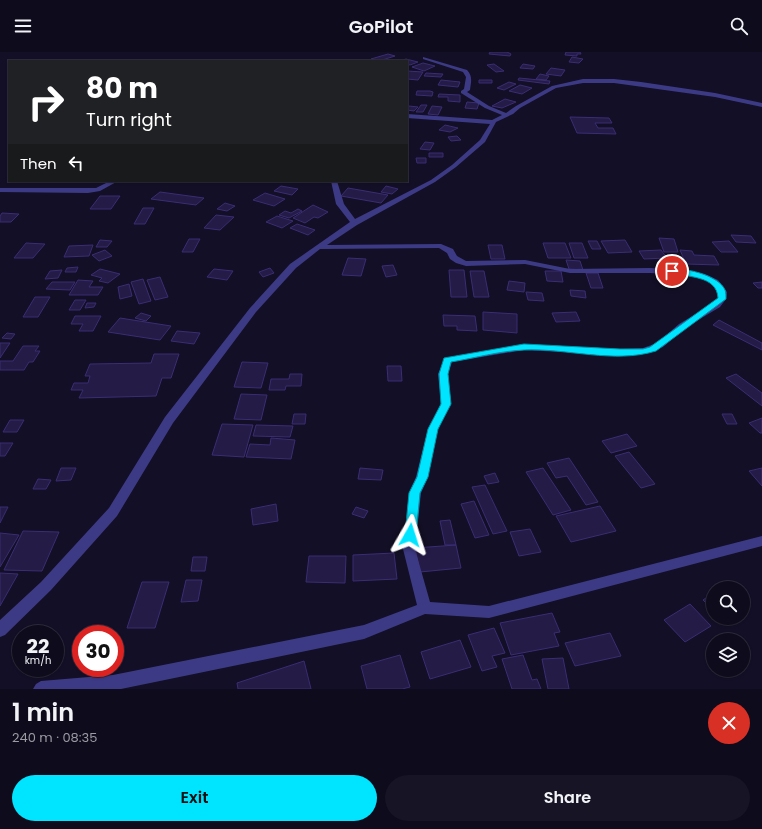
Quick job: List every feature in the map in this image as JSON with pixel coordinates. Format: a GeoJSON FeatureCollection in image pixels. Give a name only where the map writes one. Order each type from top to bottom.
{"type":"FeatureCollection","features":[{"type":"Feature","properties":{"kind":"street"},"geometry":{"type":"LineString","coordinates":[[425,58],[465,71],[469,78],[467,90],[463,92],[486,107],[506,115]]}},
{"type":"Feature","properties":{"kind":"street"},"geometry":{"type":"LineString","coordinates":[[408,116],[493,122],[554,87],[566,83],[598,80],[663,87],[716,95],[762,105]]}},
{"type":"Feature","properties":{"kind":"street"},"geometry":{"type":"LineString","coordinates":[[0,630],[51,581],[113,512],[170,420],[253,310],[293,266],[354,223],[409,195],[454,166],[483,141],[493,122]]}},
{"type":"Feature","properties":{"kind":"street"},"geometry":{"type":"LineString","coordinates":[[0,190],[88,191],[98,190],[113,182]]}},
{"type":"Feature","properties":{"kind":"street"},"geometry":{"type":"LineString","coordinates":[[334,182],[340,204],[354,223]]}},
{"type":"Feature","properties":{"kind":"street"},"geometry":{"type":"LineString","coordinates":[[318,247],[440,246],[450,251],[453,258],[457,261],[470,264],[524,262],[547,265],[565,270],[605,272],[660,270],[683,272],[708,279],[716,283],[722,291],[722,299],[717,304],[682,326],[660,345],[644,352],[524,347],[448,360],[443,374],[446,404],[433,429],[422,477],[415,493],[409,549],[426,608]]}},
{"type":"Feature","properties":{"kind":"street"},"geometry":{"type":"LineString","coordinates":[[41,689],[112,686],[364,632],[426,608],[489,612],[762,541]]}},
{"type":"Feature","properties":{"kind":"building"},"geometry":{"type":"Polygon","coordinates":[[[490,52],[507,52],[511,54],[510,56],[489,54],[490,52]]]}},
{"type":"Feature","properties":{"kind":"building"},"geometry":{"type":"Polygon","coordinates":[[[566,52],[580,52],[581,54],[577,54],[577,56],[565,55],[566,52]]]}},
{"type":"Feature","properties":{"kind":"building"},"geometry":{"type":"Polygon","coordinates":[[[388,54],[395,56],[382,60],[371,59],[388,54]]]}},
{"type":"Feature","properties":{"kind":"building"},"geometry":{"type":"Polygon","coordinates":[[[572,57],[583,59],[579,63],[569,62],[572,57]]]}},
{"type":"Feature","properties":{"kind":"building"},"geometry":{"type":"Polygon","coordinates":[[[406,59],[418,62],[410,65],[408,64],[408,60],[402,60],[406,59]]]}},
{"type":"Feature","properties":{"kind":"building"},"geometry":{"type":"Polygon","coordinates":[[[423,63],[435,66],[424,71],[412,67],[423,63]]]}},
{"type":"Feature","properties":{"kind":"building"},"geometry":{"type":"Polygon","coordinates":[[[494,64],[504,71],[496,72],[487,65],[494,64]]]}},
{"type":"Feature","properties":{"kind":"building"},"geometry":{"type":"Polygon","coordinates":[[[523,64],[535,66],[533,69],[520,68],[523,64]]]}},
{"type":"Feature","properties":{"kind":"building"},"geometry":{"type":"Polygon","coordinates":[[[551,68],[565,70],[561,76],[546,74],[551,68]]]}},
{"type":"Feature","properties":{"kind":"building"},"geometry":{"type":"Polygon","coordinates":[[[408,71],[423,72],[418,80],[408,79],[408,71]]]}},
{"type":"Feature","properties":{"kind":"building"},"geometry":{"type":"Polygon","coordinates":[[[426,73],[443,74],[441,77],[424,76],[426,73]]]}},
{"type":"Feature","properties":{"kind":"building"},"geometry":{"type":"Polygon","coordinates":[[[540,74],[549,76],[546,80],[536,79],[540,74]]]}},
{"type":"Feature","properties":{"kind":"building"},"geometry":{"type":"Polygon","coordinates":[[[519,78],[550,81],[549,84],[518,80],[519,78]]]}},
{"type":"Feature","properties":{"kind":"building"},"geometry":{"type":"Polygon","coordinates":[[[441,80],[460,82],[458,87],[438,85],[441,80]]]}},
{"type":"Feature","properties":{"kind":"building"},"geometry":{"type":"Polygon","coordinates":[[[479,80],[492,80],[492,83],[479,83],[479,80]]]}},
{"type":"Feature","properties":{"kind":"building"},"geometry":{"type":"Polygon","coordinates":[[[509,82],[516,84],[504,90],[497,88],[509,82]]]}},
{"type":"Feature","properties":{"kind":"building"},"geometry":{"type":"Polygon","coordinates":[[[520,85],[532,88],[522,94],[509,91],[520,85]]]}},
{"type":"Feature","properties":{"kind":"building"},"geometry":{"type":"Polygon","coordinates":[[[417,91],[433,92],[432,96],[416,95],[417,91]]]}},
{"type":"Feature","properties":{"kind":"building"},"geometry":{"type":"Polygon","coordinates":[[[439,94],[460,95],[460,102],[448,101],[448,97],[438,97],[439,94]]]}},
{"type":"Feature","properties":{"kind":"building"},"geometry":{"type":"Polygon","coordinates":[[[505,99],[516,102],[502,108],[492,106],[505,99]]]}},
{"type":"Feature","properties":{"kind":"building"},"geometry":{"type":"Polygon","coordinates":[[[467,102],[479,103],[477,109],[465,108],[467,102]]]}},
{"type":"Feature","properties":{"kind":"building"},"geometry":{"type":"Polygon","coordinates":[[[421,105],[427,105],[423,112],[416,112],[421,105]]]}},
{"type":"Feature","properties":{"kind":"building"},"geometry":{"type":"Polygon","coordinates":[[[409,106],[418,107],[414,111],[408,110],[409,106]]]}},
{"type":"Feature","properties":{"kind":"building"},"geometry":{"type":"Polygon","coordinates":[[[432,106],[442,107],[438,115],[428,114],[432,106]]]}},
{"type":"Feature","properties":{"kind":"building"},"geometry":{"type":"Polygon","coordinates":[[[570,117],[609,118],[612,123],[595,123],[598,128],[613,128],[616,134],[577,133],[570,117]]]}},
{"type":"Feature","properties":{"kind":"building"},"geometry":{"type":"Polygon","coordinates":[[[445,125],[458,128],[450,132],[439,130],[445,125]]]}},
{"type":"Feature","properties":{"kind":"building"},"geometry":{"type":"Polygon","coordinates":[[[457,136],[461,140],[451,141],[448,137],[457,136]]]}},
{"type":"Feature","properties":{"kind":"building"},"geometry":{"type":"Polygon","coordinates":[[[425,142],[434,143],[430,150],[420,149],[425,142]]]}},
{"type":"Feature","properties":{"kind":"building"},"geometry":{"type":"Polygon","coordinates":[[[429,153],[443,153],[443,157],[429,157],[429,153]]]}},
{"type":"Feature","properties":{"kind":"building"},"geometry":{"type":"Polygon","coordinates":[[[416,158],[426,158],[426,163],[417,163],[416,158]]]}},
{"type":"Feature","properties":{"kind":"building"},"geometry":{"type":"Polygon","coordinates":[[[281,186],[298,189],[292,195],[274,191],[281,186]]]}},
{"type":"Feature","properties":{"kind":"building"},"geometry":{"type":"Polygon","coordinates":[[[386,186],[398,189],[392,194],[381,192],[386,186]]]}},
{"type":"Feature","properties":{"kind":"building"},"geometry":{"type":"Polygon","coordinates":[[[348,188],[388,195],[381,203],[341,196],[348,188]]]}},
{"type":"Feature","properties":{"kind":"building"},"geometry":{"type":"Polygon","coordinates":[[[160,192],[204,198],[196,205],[151,199],[160,192]]]}},
{"type":"Feature","properties":{"kind":"building"},"geometry":{"type":"Polygon","coordinates":[[[265,193],[285,199],[274,206],[253,200],[265,193]]]}},
{"type":"Feature","properties":{"kind":"building"},"geometry":{"type":"Polygon","coordinates":[[[100,196],[120,196],[111,209],[90,209],[100,196]]]}},
{"type":"Feature","properties":{"kind":"building"},"geometry":{"type":"Polygon","coordinates":[[[225,203],[235,206],[227,211],[217,209],[225,203]]]}},
{"type":"Feature","properties":{"kind":"building"},"geometry":{"type":"Polygon","coordinates":[[[313,205],[328,212],[318,218],[314,217],[305,223],[293,218],[313,205]]]}},
{"type":"Feature","properties":{"kind":"building"},"geometry":{"type":"Polygon","coordinates":[[[143,208],[154,208],[145,224],[134,224],[143,208]]]}},
{"type":"Feature","properties":{"kind":"building"},"geometry":{"type":"Polygon","coordinates":[[[298,209],[302,211],[289,218],[279,215],[285,211],[291,213],[298,209]]]}},
{"type":"Feature","properties":{"kind":"building"},"geometry":{"type":"Polygon","coordinates":[[[2,213],[19,214],[11,222],[0,222],[0,216],[2,213]]]}},
{"type":"Feature","properties":{"kind":"building"},"geometry":{"type":"Polygon","coordinates":[[[216,215],[234,217],[220,230],[204,228],[216,215]]]}},
{"type":"Feature","properties":{"kind":"building"},"geometry":{"type":"Polygon","coordinates":[[[277,216],[293,221],[282,228],[266,222],[277,216]]]}},
{"type":"Feature","properties":{"kind":"building"},"geometry":{"type":"Polygon","coordinates":[[[297,224],[315,230],[308,235],[290,228],[297,224]]]}},
{"type":"Feature","properties":{"kind":"building"},"geometry":{"type":"Polygon","coordinates":[[[731,235],[751,236],[756,243],[736,242],[731,235]]]}},
{"type":"Feature","properties":{"kind":"building"},"geometry":{"type":"Polygon","coordinates":[[[659,238],[674,239],[678,252],[664,252],[659,238]]]}},
{"type":"Feature","properties":{"kind":"building"},"geometry":{"type":"Polygon","coordinates":[[[189,239],[200,239],[193,252],[182,252],[189,239]]]}},
{"type":"Feature","properties":{"kind":"building"},"geometry":{"type":"Polygon","coordinates":[[[100,240],[112,241],[107,247],[96,247],[100,240]]]}},
{"type":"Feature","properties":{"kind":"building"},"geometry":{"type":"Polygon","coordinates":[[[625,240],[632,252],[608,253],[601,241],[625,240]]]}},
{"type":"Feature","properties":{"kind":"building"},"geometry":{"type":"Polygon","coordinates":[[[588,241],[597,241],[601,249],[592,249],[588,241]]]}},
{"type":"Feature","properties":{"kind":"building"},"geometry":{"type":"Polygon","coordinates":[[[729,241],[738,252],[721,252],[712,242],[729,241]]]}},
{"type":"Feature","properties":{"kind":"building"},"geometry":{"type":"Polygon","coordinates":[[[26,243],[45,244],[33,258],[14,258],[26,243]]]}},
{"type":"Feature","properties":{"kind":"building"},"geometry":{"type":"Polygon","coordinates":[[[543,243],[565,243],[571,258],[548,258],[543,243]]]}},
{"type":"Feature","properties":{"kind":"building"},"geometry":{"type":"Polygon","coordinates":[[[569,243],[582,243],[588,258],[574,258],[569,243]]]}},
{"type":"Feature","properties":{"kind":"building"},"geometry":{"type":"Polygon","coordinates":[[[93,245],[89,256],[64,257],[69,246],[93,245]]]}},
{"type":"Feature","properties":{"kind":"building"},"geometry":{"type":"Polygon","coordinates":[[[488,245],[502,245],[505,259],[491,259],[488,245]]]}},
{"type":"Feature","properties":{"kind":"building"},"geometry":{"type":"Polygon","coordinates":[[[105,250],[112,256],[99,261],[92,255],[105,250]]]}},
{"type":"Feature","properties":{"kind":"building"},"geometry":{"type":"Polygon","coordinates":[[[661,250],[667,258],[644,259],[639,251],[661,250]]]}},
{"type":"Feature","properties":{"kind":"building"},"geometry":{"type":"Polygon","coordinates":[[[680,250],[692,251],[694,255],[714,256],[719,265],[686,264],[680,250]]]}},
{"type":"Feature","properties":{"kind":"building"},"geometry":{"type":"Polygon","coordinates":[[[348,258],[366,259],[361,276],[342,275],[348,258]]]}},
{"type":"Feature","properties":{"kind":"building"},"geometry":{"type":"Polygon","coordinates":[[[566,260],[580,261],[583,270],[569,269],[566,260]]]}},
{"type":"Feature","properties":{"kind":"building"},"geometry":{"type":"Polygon","coordinates":[[[393,265],[397,275],[386,277],[382,266],[393,265]]]}},
{"type":"Feature","properties":{"kind":"building"},"geometry":{"type":"Polygon","coordinates":[[[78,267],[76,272],[65,272],[67,268],[78,267]]]}},
{"type":"Feature","properties":{"kind":"building"},"geometry":{"type":"Polygon","coordinates":[[[270,268],[274,273],[263,277],[259,272],[270,268]]]}},
{"type":"Feature","properties":{"kind":"building"},"geometry":{"type":"Polygon","coordinates":[[[100,269],[120,274],[108,283],[99,281],[102,278],[91,275],[100,269]]]}},
{"type":"Feature","properties":{"kind":"building"},"geometry":{"type":"Polygon","coordinates":[[[214,269],[233,271],[227,280],[207,277],[214,269]]]}},
{"type":"Feature","properties":{"kind":"building"},"geometry":{"type":"Polygon","coordinates":[[[62,270],[58,278],[45,279],[50,271],[62,270]]]}},
{"type":"Feature","properties":{"kind":"building"},"geometry":{"type":"Polygon","coordinates":[[[449,270],[464,270],[467,297],[451,297],[449,270]]]}},
{"type":"Feature","properties":{"kind":"building"},"geometry":{"type":"Polygon","coordinates":[[[470,271],[484,271],[489,297],[474,297],[470,271]]]}},
{"type":"Feature","properties":{"kind":"building"},"geometry":{"type":"Polygon","coordinates":[[[545,271],[561,271],[563,282],[547,281],[545,271]]]}},
{"type":"Feature","properties":{"kind":"building"},"geometry":{"type":"Polygon","coordinates":[[[586,273],[598,273],[603,288],[591,288],[586,273]]]}},
{"type":"Feature","properties":{"kind":"building"},"geometry":{"type":"Polygon","coordinates":[[[160,277],[168,297],[155,300],[147,280],[160,277]]]}},
{"type":"Feature","properties":{"kind":"building"},"geometry":{"type":"Polygon","coordinates":[[[143,279],[151,301],[139,304],[131,282],[143,279]]]}},
{"type":"Feature","properties":{"kind":"building"},"geometry":{"type":"Polygon","coordinates":[[[78,280],[93,281],[89,287],[103,287],[98,295],[69,295],[78,280]]]}},
{"type":"Feature","properties":{"kind":"building"},"geometry":{"type":"Polygon","coordinates":[[[509,281],[525,283],[524,292],[507,290],[509,281]]]}},
{"type":"Feature","properties":{"kind":"building"},"geometry":{"type":"Polygon","coordinates":[[[52,282],[75,282],[70,290],[46,289],[52,282]]]}},
{"type":"Feature","properties":{"kind":"building"},"geometry":{"type":"Polygon","coordinates":[[[762,282],[762,288],[758,288],[753,283],[762,282]]]}},
{"type":"Feature","properties":{"kind":"building"},"geometry":{"type":"Polygon","coordinates":[[[129,284],[132,296],[120,299],[118,287],[129,284]]]}},
{"type":"Feature","properties":{"kind":"building"},"geometry":{"type":"Polygon","coordinates":[[[570,290],[585,291],[586,298],[571,296],[570,290]]]}},
{"type":"Feature","properties":{"kind":"building"},"geometry":{"type":"Polygon","coordinates":[[[526,292],[542,293],[544,301],[528,300],[526,292]]]}},
{"type":"Feature","properties":{"kind":"building"},"geometry":{"type":"Polygon","coordinates":[[[35,297],[50,297],[38,317],[23,317],[35,297]]]}},
{"type":"Feature","properties":{"kind":"building"},"geometry":{"type":"Polygon","coordinates":[[[75,300],[86,300],[80,310],[69,310],[75,300]]]}},
{"type":"Feature","properties":{"kind":"building"},"geometry":{"type":"Polygon","coordinates":[[[87,303],[96,303],[94,307],[85,308],[87,303]]]}},
{"type":"Feature","properties":{"kind":"building"},"geometry":{"type":"Polygon","coordinates":[[[483,312],[517,314],[517,333],[483,330],[483,312]]]}},
{"type":"Feature","properties":{"kind":"building"},"geometry":{"type":"Polygon","coordinates":[[[576,312],[580,321],[556,322],[552,313],[576,312]]]}},
{"type":"Feature","properties":{"kind":"building"},"geometry":{"type":"Polygon","coordinates":[[[141,313],[151,316],[146,321],[135,318],[141,313]]]}},
{"type":"Feature","properties":{"kind":"building"},"geometry":{"type":"Polygon","coordinates":[[[443,315],[475,316],[477,331],[457,330],[457,326],[444,326],[443,315]]]}},
{"type":"Feature","properties":{"kind":"building"},"geometry":{"type":"Polygon","coordinates":[[[75,316],[101,316],[93,331],[79,331],[83,324],[71,324],[75,316]]]}},
{"type":"Feature","properties":{"kind":"building"},"geometry":{"type":"Polygon","coordinates":[[[120,318],[171,326],[160,340],[108,332],[120,318]]]}},
{"type":"Feature","properties":{"kind":"building"},"geometry":{"type":"Polygon","coordinates":[[[719,320],[762,343],[762,350],[713,325],[719,320]]]}},
{"type":"Feature","properties":{"kind":"building"},"geometry":{"type":"Polygon","coordinates":[[[177,331],[200,333],[194,344],[171,341],[177,331]]]}},
{"type":"Feature","properties":{"kind":"building"},"geometry":{"type":"Polygon","coordinates":[[[7,333],[15,334],[11,339],[2,338],[7,333]]]}},
{"type":"Feature","properties":{"kind":"building"},"geometry":{"type":"Polygon","coordinates":[[[0,343],[10,343],[0,358],[0,343]]]}},
{"type":"Feature","properties":{"kind":"building"},"geometry":{"type":"Polygon","coordinates":[[[23,346],[39,346],[35,351],[40,351],[33,362],[29,362],[24,370],[0,370],[0,361],[13,361],[23,346]]]}},
{"type":"Feature","properties":{"kind":"building"},"geometry":{"type":"Polygon","coordinates":[[[154,354],[179,354],[171,378],[162,378],[156,396],[79,398],[83,390],[71,390],[74,383],[88,383],[90,376],[85,376],[90,364],[151,363],[154,354]]]}},
{"type":"Feature","properties":{"kind":"building"},"geometry":{"type":"Polygon","coordinates":[[[242,362],[268,363],[261,388],[234,387],[242,362]]]}},
{"type":"Feature","properties":{"kind":"building"},"geometry":{"type":"Polygon","coordinates":[[[387,366],[401,366],[402,381],[388,381],[387,366]]]}},
{"type":"Feature","properties":{"kind":"building"},"geometry":{"type":"Polygon","coordinates":[[[290,374],[302,374],[301,386],[286,386],[285,390],[269,390],[271,379],[289,379],[290,374]]]}},
{"type":"Feature","properties":{"kind":"building"},"geometry":{"type":"Polygon","coordinates":[[[736,374],[762,393],[762,406],[726,378],[736,374]]]}},
{"type":"Feature","properties":{"kind":"building"},"geometry":{"type":"Polygon","coordinates":[[[241,394],[267,395],[261,420],[234,419],[241,394]]]}},
{"type":"Feature","properties":{"kind":"building"},"geometry":{"type":"Polygon","coordinates":[[[294,414],[306,414],[305,424],[292,424],[294,414]]]}},
{"type":"Feature","properties":{"kind":"building"},"geometry":{"type":"Polygon","coordinates":[[[722,414],[732,414],[737,424],[727,424],[722,414]]]}},
{"type":"Feature","properties":{"kind":"building"},"geometry":{"type":"Polygon","coordinates":[[[762,418],[762,433],[760,433],[749,423],[762,418]]]}},
{"type":"Feature","properties":{"kind":"building"},"geometry":{"type":"Polygon","coordinates":[[[10,420],[24,420],[17,432],[3,432],[10,420]]]}},
{"type":"Feature","properties":{"kind":"building"},"geometry":{"type":"Polygon","coordinates":[[[222,424],[253,425],[244,457],[212,455],[222,424]]]}},
{"type":"Feature","properties":{"kind":"building"},"geometry":{"type":"Polygon","coordinates":[[[256,425],[293,426],[290,437],[253,436],[256,425]]]}},
{"type":"Feature","properties":{"kind":"building"},"geometry":{"type":"Polygon","coordinates":[[[627,434],[637,446],[611,453],[602,441],[627,434]]]}},
{"type":"Feature","properties":{"kind":"building"},"geometry":{"type":"Polygon","coordinates":[[[271,438],[295,440],[291,459],[246,457],[250,444],[270,445],[271,438]]]}},
{"type":"Feature","properties":{"kind":"building"},"geometry":{"type":"Polygon","coordinates":[[[0,443],[13,443],[5,456],[0,456],[0,443]]]}},
{"type":"Feature","properties":{"kind":"building"},"geometry":{"type":"Polygon","coordinates":[[[629,452],[655,484],[641,488],[615,456],[629,452]]]}},
{"type":"Feature","properties":{"kind":"building"},"geometry":{"type":"Polygon","coordinates":[[[569,458],[598,502],[586,505],[567,476],[556,478],[547,463],[569,458]]]}},
{"type":"Feature","properties":{"kind":"building"},"geometry":{"type":"Polygon","coordinates":[[[61,468],[76,468],[71,480],[56,481],[61,468]]]}},
{"type":"Feature","properties":{"kind":"building"},"geometry":{"type":"Polygon","coordinates":[[[360,468],[383,470],[381,480],[358,479],[360,468]]]}},
{"type":"Feature","properties":{"kind":"building"},"geometry":{"type":"Polygon","coordinates":[[[543,468],[571,510],[553,515],[526,472],[543,468]]]}},
{"type":"Feature","properties":{"kind":"building"},"geometry":{"type":"Polygon","coordinates":[[[762,468],[762,486],[749,471],[762,468]]]}},
{"type":"Feature","properties":{"kind":"building"},"geometry":{"type":"Polygon","coordinates":[[[495,473],[499,482],[488,484],[484,476],[495,473]]]}},
{"type":"Feature","properties":{"kind":"building"},"geometry":{"type":"Polygon","coordinates":[[[38,479],[51,480],[46,489],[33,489],[38,479]]]}},
{"type":"Feature","properties":{"kind":"building"},"geometry":{"type":"Polygon","coordinates":[[[485,485],[507,531],[493,534],[472,487],[485,485]]]}},
{"type":"Feature","properties":{"kind":"building"},"geometry":{"type":"Polygon","coordinates":[[[474,501],[489,535],[475,538],[461,504],[474,501]]]}},
{"type":"Feature","properties":{"kind":"building"},"geometry":{"type":"Polygon","coordinates":[[[276,504],[278,521],[253,525],[251,509],[276,504]]]}},
{"type":"Feature","properties":{"kind":"building"},"geometry":{"type":"Polygon","coordinates":[[[600,506],[616,531],[571,542],[556,516],[600,506]]]}},
{"type":"Feature","properties":{"kind":"building"},"geometry":{"type":"Polygon","coordinates":[[[0,507],[8,507],[0,523],[0,507]]]}},
{"type":"Feature","properties":{"kind":"building"},"geometry":{"type":"Polygon","coordinates":[[[356,507],[368,511],[364,518],[352,514],[356,507]]]}},
{"type":"Feature","properties":{"kind":"building"},"geometry":{"type":"Polygon","coordinates":[[[450,520],[456,545],[445,545],[440,521],[450,520]]]}},
{"type":"Feature","properties":{"kind":"building"},"geometry":{"type":"Polygon","coordinates":[[[530,529],[541,552],[519,556],[510,532],[530,529]]]}},
{"type":"Feature","properties":{"kind":"building"},"geometry":{"type":"Polygon","coordinates":[[[23,531],[59,532],[42,571],[4,570],[23,531]]]}},
{"type":"Feature","properties":{"kind":"building"},"geometry":{"type":"Polygon","coordinates":[[[0,533],[19,535],[0,567],[0,533]]]}},
{"type":"Feature","properties":{"kind":"building"},"geometry":{"type":"Polygon","coordinates":[[[456,545],[461,568],[420,572],[415,548],[456,545]]]}},
{"type":"Feature","properties":{"kind":"building"},"geometry":{"type":"Polygon","coordinates":[[[394,553],[397,579],[353,581],[353,555],[394,553]]]}},
{"type":"Feature","properties":{"kind":"building"},"geometry":{"type":"Polygon","coordinates":[[[309,556],[346,556],[345,583],[306,582],[309,556]]]}},
{"type":"Feature","properties":{"kind":"building"},"geometry":{"type":"Polygon","coordinates":[[[193,557],[207,557],[205,571],[191,571],[193,557]]]}},
{"type":"Feature","properties":{"kind":"building"},"geometry":{"type":"Polygon","coordinates":[[[0,573],[18,574],[0,606],[0,573]]]}},
{"type":"Feature","properties":{"kind":"building"},"geometry":{"type":"Polygon","coordinates":[[[186,580],[202,580],[198,601],[181,602],[186,580]]]}},
{"type":"Feature","properties":{"kind":"building"},"geometry":{"type":"Polygon","coordinates":[[[142,582],[169,582],[155,628],[127,628],[142,582]]]}},
{"type":"Feature","properties":{"kind":"building"},"geometry":{"type":"Polygon","coordinates":[[[690,604],[706,621],[706,625],[711,626],[685,642],[664,620],[690,604]]]}},
{"type":"Feature","properties":{"kind":"building"},"geometry":{"type":"Polygon","coordinates":[[[552,613],[560,632],[554,633],[559,646],[511,655],[500,623],[552,613]]]}},
{"type":"Feature","properties":{"kind":"building"},"geometry":{"type":"Polygon","coordinates":[[[494,628],[505,653],[492,656],[497,667],[482,671],[468,635],[494,628]]]}},
{"type":"Feature","properties":{"kind":"building"},"geometry":{"type":"Polygon","coordinates":[[[610,633],[621,656],[575,666],[565,643],[610,633]]]}},
{"type":"Feature","properties":{"kind":"building"},"geometry":{"type":"Polygon","coordinates":[[[460,640],[471,667],[430,679],[421,652],[460,640]]]}},
{"type":"Feature","properties":{"kind":"building"},"geometry":{"type":"Polygon","coordinates":[[[400,655],[410,687],[402,689],[367,689],[361,666],[400,655]]]}},
{"type":"Feature","properties":{"kind":"building"},"geometry":{"type":"Polygon","coordinates":[[[523,655],[532,680],[537,679],[541,689],[512,689],[502,659],[523,655]]]}},
{"type":"Feature","properties":{"kind":"building"},"geometry":{"type":"Polygon","coordinates":[[[563,658],[569,689],[548,689],[542,659],[563,658]]]}},
{"type":"Feature","properties":{"kind":"building"},"geometry":{"type":"Polygon","coordinates":[[[304,661],[311,689],[238,689],[237,683],[304,661]]]}},
{"type":"Feature","properties":{"kind":"route"},"geometry":{"type":"LineString","coordinates":[[410,535],[415,493],[422,477],[432,442],[433,429],[446,404],[443,374],[444,367],[448,360],[510,349],[538,346],[620,352],[644,352],[653,349],[660,345],[682,326],[717,304],[722,299],[722,291],[716,283],[696,274],[672,271]]}}]}
